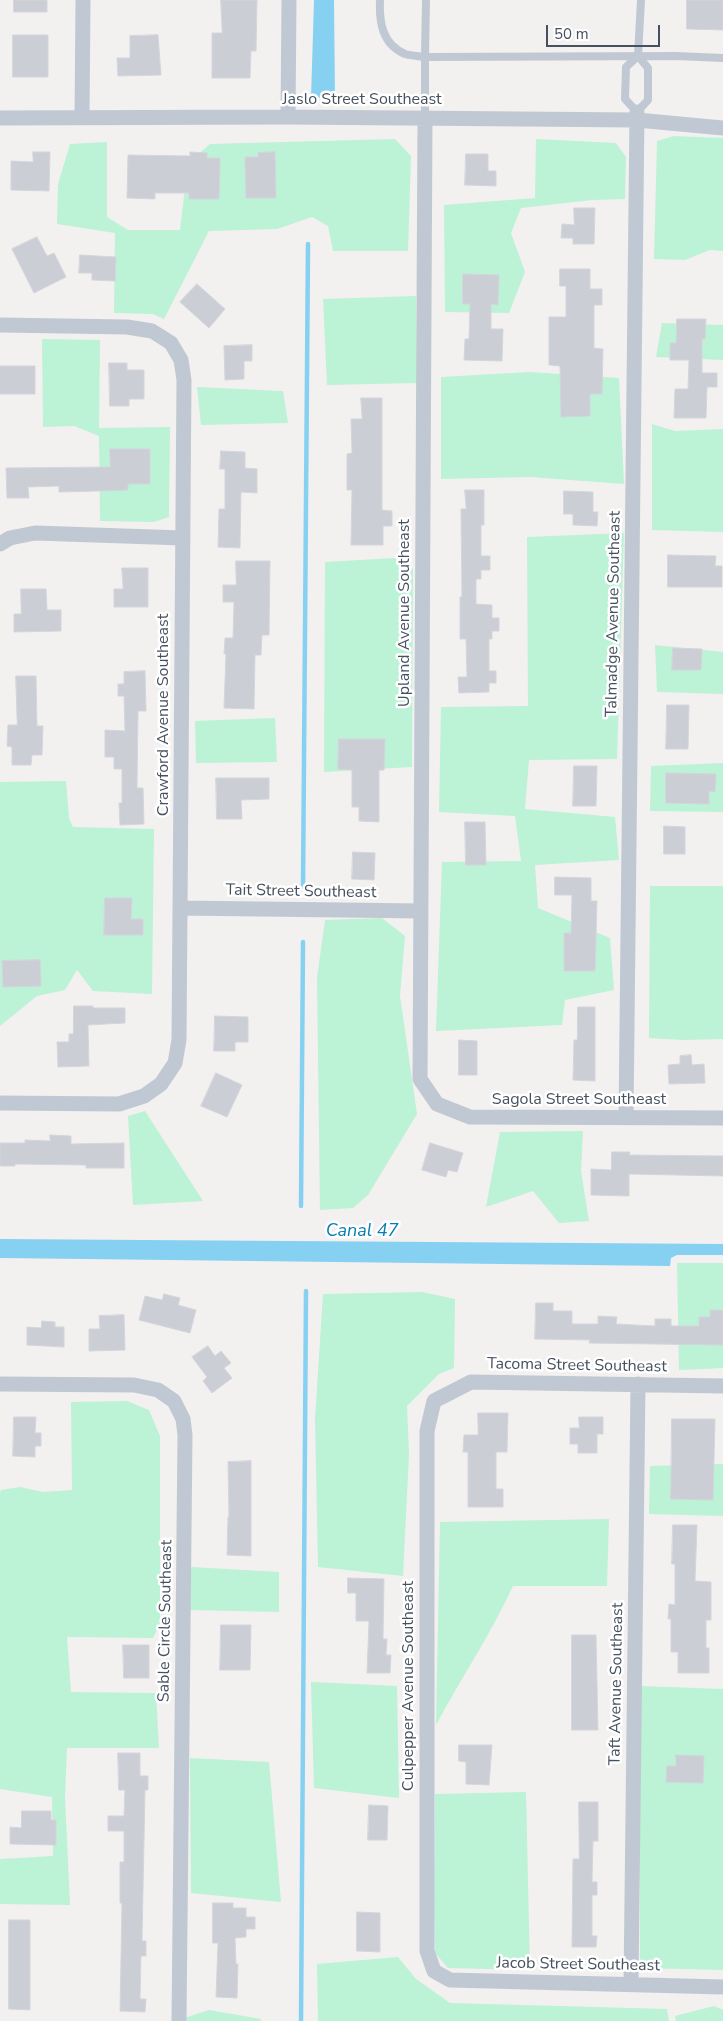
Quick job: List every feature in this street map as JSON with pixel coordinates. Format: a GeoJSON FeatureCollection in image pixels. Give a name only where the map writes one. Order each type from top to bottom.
{"type":"FeatureCollection","features":[{"type":"Feature","properties":{"kind":"street"},"geometry":{"type":"LineString","coordinates":[[82,117],[83,0]]}},
{"type":"Feature","properties":{"kind":"street"},"geometry":{"type":"LineString","coordinates":[[288,117],[289,0]]}},
{"type":"Feature","properties":{"kind":"street","name":"Jaslo Street Southeast"},"geometry":{"type":"LineString","coordinates":[[0,118],[637,116],[723,128]]}},
{"type":"Feature","properties":{"kind":"street","name":"Talmadge Avenue Southeast"},"geometry":{"type":"LineString","coordinates":[[626,1117],[637,116]]}},
{"type":"Feature","properties":{"kind":"street","name":"Upland Avenue Southeast"},"geometry":{"type":"LineString","coordinates":[[425,118],[420,1079],[437,1104]]}},
{"type":"Feature","properties":{"kind":"street","name":"Crawford Avenue Southeast"},"geometry":{"type":"LineString","coordinates":[[0,325],[127,327],[152,331],[171,343],[181,360],[184,380],[179,1040],[175,1063],[161,1084],[144,1096],[119,1104],[0,1103]]}},
{"type":"Feature","properties":{"kind":"street"},"geometry":{"type":"LineString","coordinates":[[0,544],[10,538],[36,533],[183,538]]}},
{"type":"Feature","properties":{"kind":"street","name":"Tait Street Southeast"},"geometry":{"type":"LineString","coordinates":[[180,908],[421,911]]}},
{"type":"Feature","properties":{"kind":"street","name":"Sagola Street Southeast"},"geometry":{"type":"LineString","coordinates":[[437,1104],[470,1117],[723,1118]]}},
{"type":"Feature","properties":{"kind":"street","name":"Tacoma Street Southeast"},"geometry":{"type":"LineString","coordinates":[[434,1401],[471,1382],[723,1386]]}},
{"type":"Feature","properties":{"kind":"street","name":"Sable Circle Southeast"},"geometry":{"type":"LineString","coordinates":[[0,1384],[134,1385],[158,1390],[174,1401],[183,1419],[185,1435],[179,2021]]}},
{"type":"Feature","properties":{"kind":"street","name":"Taft Avenue Southeast"},"geometry":{"type":"LineString","coordinates":[[631,1984],[638,1384]]}},
{"type":"Feature","properties":{"kind":"street","name":"Culpepper Avenue Southeast"},"geometry":{"type":"LineString","coordinates":[[434,1401],[427,1431],[427,1951],[434,1971]]}},
{"type":"Feature","properties":{"kind":"street","name":"Jacob Street Southeast"},"geometry":{"type":"LineString","coordinates":[[434,1971],[450,1980],[723,1986]]}},
{"type":"Feature","properties":{"kind":"lane"},"geometry":{"type":"LineString","coordinates":[[380,0],[382,32],[391,44],[406,54],[425,57],[638,56],[723,58]]}},
{"type":"Feature","properties":{"kind":"lane"},"geometry":{"type":"LineString","coordinates":[[425,118],[426,0]]}},
{"type":"Feature","properties":{"kind":"lane"},"geometry":{"type":"LineString","coordinates":[[638,56],[626,67],[625,99],[637,116],[648,100],[648,68],[638,56],[641,0]]}},
{"type":"Feature","properties":{"kind":"green space"},"geometry":{"type":"Polygon","coordinates":[[[674,136],[723,138],[723,251],[710,250],[685,260],[654,259],[657,141],[674,136]]]}},
{"type":"Feature","properties":{"kind":"green space"},"geometry":{"type":"Polygon","coordinates":[[[395,139],[411,156],[408,251],[333,251],[328,226],[312,217],[277,229],[209,231],[164,319],[153,314],[114,313],[115,233],[57,224],[58,184],[70,144],[107,142],[107,217],[128,230],[180,230],[188,163],[210,144],[395,139]]]}},
{"type":"Feature","properties":{"kind":"green space"},"geometry":{"type":"Polygon","coordinates":[[[536,139],[616,143],[626,157],[625,199],[592,200],[521,208],[511,233],[525,272],[509,313],[445,312],[444,205],[535,198],[536,139]]]}},
{"type":"Feature","properties":{"kind":"green space"},"geometry":{"type":"Polygon","coordinates":[[[416,296],[417,383],[327,385],[323,299],[416,296]]]}},
{"type":"Feature","properties":{"kind":"green space"},"geometry":{"type":"Polygon","coordinates":[[[662,323],[723,325],[723,360],[656,357],[662,323]]]}},
{"type":"Feature","properties":{"kind":"green space"},"geometry":{"type":"Polygon","coordinates":[[[42,339],[100,340],[99,428],[170,427],[169,517],[154,522],[100,521],[99,436],[74,426],[43,427],[42,339]]]}},
{"type":"Feature","properties":{"kind":"green space"},"geometry":{"type":"Polygon","coordinates":[[[530,372],[619,378],[624,484],[530,477],[441,479],[441,377],[530,372]]]}},
{"type":"Feature","properties":{"kind":"green space"},"geometry":{"type":"Polygon","coordinates":[[[197,387],[283,391],[288,423],[201,425],[197,387]]]}},
{"type":"Feature","properties":{"kind":"green space"},"geometry":{"type":"Polygon","coordinates":[[[652,424],[675,431],[723,429],[723,532],[652,530],[652,424]]]}},
{"type":"Feature","properties":{"kind":"green space"},"geometry":{"type":"Polygon","coordinates":[[[624,533],[617,759],[529,760],[525,809],[615,817],[619,860],[535,865],[538,908],[610,938],[614,990],[565,1000],[562,1025],[436,1031],[442,862],[521,861],[515,816],[439,812],[441,707],[528,706],[527,537],[624,533]]]}},
{"type":"Feature","properties":{"kind":"green space"},"geometry":{"type":"Polygon","coordinates":[[[395,558],[413,569],[412,767],[324,772],[325,562],[395,558]]]}},
{"type":"Feature","properties":{"kind":"green space"},"geometry":{"type":"Polygon","coordinates":[[[655,645],[723,652],[723,694],[657,692],[655,645]]]}},
{"type":"Feature","properties":{"kind":"green space"},"geometry":{"type":"Polygon","coordinates":[[[275,718],[277,762],[196,763],[195,721],[275,718]]]}},
{"type":"Feature","properties":{"kind":"green space"},"geometry":{"type":"Polygon","coordinates":[[[723,763],[723,812],[650,811],[651,766],[723,763]]]}},
{"type":"Feature","properties":{"kind":"green space"},"geometry":{"type":"Polygon","coordinates":[[[66,781],[69,818],[73,827],[154,829],[152,994],[93,991],[77,970],[65,990],[37,996],[0,1026],[0,782],[66,781]]]}},
{"type":"Feature","properties":{"kind":"green space"},"geometry":{"type":"Polygon","coordinates":[[[650,886],[723,886],[723,1039],[683,1040],[649,1038],[650,886]]]}},
{"type":"Feature","properties":{"kind":"green space"},"geometry":{"type":"Polygon","coordinates":[[[382,918],[405,936],[400,996],[417,1114],[368,1195],[353,1208],[320,1210],[317,978],[325,920],[382,918]]]}},
{"type":"Feature","properties":{"kind":"green space"},"geometry":{"type":"Polygon","coordinates":[[[145,1111],[203,1201],[133,1205],[128,1116],[145,1111]]]}},
{"type":"Feature","properties":{"kind":"green space"},"geometry":{"type":"Polygon","coordinates":[[[583,1131],[581,1171],[589,1221],[559,1223],[533,1191],[486,1207],[500,1132],[583,1131]]]}},
{"type":"Feature","properties":{"kind":"green space"},"geometry":{"type":"Polygon","coordinates":[[[677,1263],[723,1263],[723,1368],[679,1370],[677,1263]]]}},
{"type":"Feature","properties":{"kind":"green space"},"geometry":{"type":"Polygon","coordinates":[[[422,1292],[455,1299],[454,1368],[439,1374],[407,1406],[409,1454],[403,1576],[318,1567],[315,1419],[323,1294],[422,1292]]]}},
{"type":"Feature","properties":{"kind":"green space"},"geometry":{"type":"Polygon","coordinates":[[[127,1401],[149,1410],[160,1436],[160,1624],[153,1638],[67,1637],[71,1692],[156,1693],[159,1748],[67,1748],[65,1797],[70,1905],[0,1904],[0,1859],[53,1856],[52,1797],[0,1789],[0,1493],[1,1490],[20,1487],[43,1492],[72,1490],[71,1402],[127,1401]]]}},
{"type":"Feature","properties":{"kind":"green space"},"geometry":{"type":"Polygon","coordinates":[[[723,1464],[723,1516],[649,1514],[650,1466],[723,1464]]]}},
{"type":"Feature","properties":{"kind":"green space"},"geometry":{"type":"Polygon","coordinates":[[[609,1519],[607,1586],[513,1586],[436,1725],[440,1522],[609,1519]]]}},
{"type":"Feature","properties":{"kind":"green space"},"geometry":{"type":"Polygon","coordinates":[[[191,1567],[279,1572],[279,1612],[190,1610],[191,1567]]]}},
{"type":"Feature","properties":{"kind":"green space"},"geometry":{"type":"Polygon","coordinates":[[[311,1682],[397,1686],[399,1798],[314,1788],[311,1682]]]}},
{"type":"Feature","properties":{"kind":"green space"},"geometry":{"type":"Polygon","coordinates":[[[640,1686],[723,1689],[723,1970],[640,1968],[640,1686]]]}},
{"type":"Feature","properties":{"kind":"green space"},"geometry":{"type":"Polygon","coordinates":[[[190,1758],[269,1762],[281,1902],[191,1893],[190,1758]]]}},
{"type":"Feature","properties":{"kind":"green space"},"geometry":{"type":"Polygon","coordinates":[[[526,1792],[530,1970],[448,1968],[435,1953],[435,1794],[526,1792]]]}},
{"type":"Feature","properties":{"kind":"green space"},"geometry":{"type":"Polygon","coordinates":[[[398,1957],[416,1979],[450,2003],[667,2009],[669,2021],[318,2021],[317,1964],[398,1957]]]}},
{"type":"Feature","properties":{"kind":"green space"},"geometry":{"type":"Polygon","coordinates":[[[714,2006],[723,2010],[723,2021],[676,2021],[675,2016],[714,2006]]]}},
{"type":"Feature","properties":{"kind":"green space"},"geometry":{"type":"Polygon","coordinates":[[[209,2010],[261,2019],[261,2021],[184,2021],[184,2018],[209,2010]]]}},
{"type":"Feature","properties":{"kind":"water"},"geometry":{"type":"Polygon","coordinates":[[[314,0],[334,0],[335,97],[311,98],[314,0]]]}},
{"type":"Feature","properties":{"kind":"water"},"geometry":{"type":"Polygon","coordinates":[[[0,1239],[723,1244],[723,1255],[677,1255],[671,1258],[670,1266],[0,1258],[0,1239]]]}},
{"type":"Feature","properties":{"kind":"building"},"geometry":{"type":"Polygon","coordinates":[[[14,0],[47,0],[47,12],[14,12],[14,0]]]}},
{"type":"Feature","properties":{"kind":"building"},"geometry":{"type":"Polygon","coordinates":[[[221,0],[257,0],[256,51],[251,51],[250,78],[212,78],[212,33],[222,33],[221,0]]]}},
{"type":"Feature","properties":{"kind":"building"},"geometry":{"type":"Polygon","coordinates":[[[687,0],[723,0],[723,30],[687,29],[687,0]]]}},
{"type":"Feature","properties":{"kind":"building"},"geometry":{"type":"Polygon","coordinates":[[[13,35],[48,35],[48,77],[13,77],[13,35]]]}},
{"type":"Feature","properties":{"kind":"building"},"geometry":{"type":"Polygon","coordinates":[[[158,35],[161,75],[118,76],[117,58],[130,58],[130,36],[158,35]]]}},
{"type":"Feature","properties":{"kind":"building"},"geometry":{"type":"Polygon","coordinates":[[[33,152],[50,152],[49,191],[11,190],[11,161],[33,162],[33,152]]]}},
{"type":"Feature","properties":{"kind":"building"},"geometry":{"type":"Polygon","coordinates":[[[190,152],[207,153],[207,158],[220,158],[219,199],[189,199],[189,193],[155,193],[155,199],[127,198],[128,155],[190,156],[190,152]]]}},
{"type":"Feature","properties":{"kind":"building"},"geometry":{"type":"Polygon","coordinates":[[[275,152],[276,198],[246,198],[245,157],[258,157],[258,153],[275,152]]]}},
{"type":"Feature","properties":{"kind":"building"},"geometry":{"type":"Polygon","coordinates":[[[466,154],[488,154],[488,171],[496,171],[496,186],[465,185],[466,154]]]}},
{"type":"Feature","properties":{"kind":"building"},"geometry":{"type":"Polygon","coordinates":[[[574,208],[595,208],[594,244],[573,244],[573,238],[561,238],[562,224],[574,225],[574,208]]]}},
{"type":"Feature","properties":{"kind":"building"},"geometry":{"type":"Polygon","coordinates":[[[37,237],[47,256],[54,253],[66,277],[34,293],[12,249],[37,237]]]}},
{"type":"Feature","properties":{"kind":"building"},"geometry":{"type":"Polygon","coordinates":[[[80,255],[116,257],[115,281],[92,280],[92,273],[79,273],[80,255]]]}},
{"type":"Feature","properties":{"kind":"building"},"geometry":{"type":"Polygon","coordinates":[[[560,269],[590,269],[590,289],[602,289],[602,305],[594,305],[594,348],[603,349],[602,394],[590,394],[590,416],[561,417],[560,366],[549,365],[549,317],[566,317],[566,286],[560,286],[560,269]]]}},
{"type":"Feature","properties":{"kind":"building"},"geometry":{"type":"Polygon","coordinates":[[[463,274],[499,275],[498,305],[491,304],[491,329],[503,329],[502,361],[464,360],[465,339],[469,339],[470,304],[463,304],[463,274]]]}},
{"type":"Feature","properties":{"kind":"building"},"geometry":{"type":"Polygon","coordinates":[[[197,284],[225,309],[209,328],[180,302],[197,284]]]}},
{"type":"Feature","properties":{"kind":"building"},"geometry":{"type":"Polygon","coordinates":[[[677,319],[706,319],[705,339],[702,339],[702,373],[717,373],[717,387],[707,387],[706,418],[674,418],[675,389],[688,389],[689,360],[670,360],[670,343],[676,343],[677,319]]]}},
{"type":"Feature","properties":{"kind":"building"},"geometry":{"type":"Polygon","coordinates":[[[252,345],[252,361],[244,361],[244,379],[225,380],[224,346],[252,345]]]}},
{"type":"Feature","properties":{"kind":"building"},"geometry":{"type":"Polygon","coordinates":[[[109,363],[127,363],[127,370],[144,370],[144,399],[129,399],[129,406],[110,406],[109,363]]]}},
{"type":"Feature","properties":{"kind":"building"},"geometry":{"type":"Polygon","coordinates":[[[0,366],[35,366],[35,394],[0,394],[0,366]]]}},
{"type":"Feature","properties":{"kind":"building"},"geometry":{"type":"Polygon","coordinates":[[[361,398],[382,398],[382,510],[392,511],[392,526],[383,526],[383,545],[351,545],[352,490],[347,490],[347,454],[352,453],[351,419],[362,419],[361,398]]]}},
{"type":"Feature","properties":{"kind":"building"},"geometry":{"type":"Polygon","coordinates":[[[110,449],[150,449],[150,484],[128,484],[128,490],[59,492],[59,486],[28,487],[29,498],[7,498],[6,468],[110,467],[110,449]]]}},
{"type":"Feature","properties":{"kind":"building"},"geometry":{"type":"Polygon","coordinates":[[[221,451],[245,452],[245,468],[257,469],[257,493],[241,492],[240,548],[218,547],[219,509],[225,509],[225,469],[220,469],[221,451]]]}},
{"type":"Feature","properties":{"kind":"building"},"geometry":{"type":"Polygon","coordinates":[[[465,490],[484,490],[484,525],[481,525],[481,556],[490,556],[490,570],[481,570],[481,579],[476,579],[476,604],[492,605],[492,618],[499,618],[499,631],[492,631],[492,639],[489,639],[489,671],[496,671],[496,683],[489,683],[489,692],[459,693],[458,677],[467,677],[466,639],[460,639],[460,597],[462,597],[461,509],[466,509],[465,490]]]}},
{"type":"Feature","properties":{"kind":"building"},"geometry":{"type":"Polygon","coordinates":[[[564,491],[593,492],[593,512],[598,512],[597,526],[573,525],[573,514],[564,514],[564,491]]]}},
{"type":"Feature","properties":{"kind":"building"},"geometry":{"type":"Polygon","coordinates":[[[668,555],[716,556],[715,566],[722,566],[722,587],[668,587],[668,555]]]}},
{"type":"Feature","properties":{"kind":"building"},"geometry":{"type":"Polygon","coordinates":[[[236,561],[270,561],[269,635],[262,635],[261,655],[255,655],[254,709],[224,708],[225,638],[233,638],[234,602],[223,602],[223,585],[236,585],[236,561]]]}},
{"type":"Feature","properties":{"kind":"building"},"geometry":{"type":"Polygon","coordinates":[[[122,568],[148,568],[148,607],[114,607],[114,589],[123,589],[122,568]]]}},
{"type":"Feature","properties":{"kind":"building"},"geometry":{"type":"Polygon","coordinates":[[[21,589],[46,589],[47,610],[61,610],[61,631],[14,632],[14,614],[21,614],[21,589]]]}},
{"type":"Feature","properties":{"kind":"building"},"geometry":{"type":"Polygon","coordinates":[[[673,648],[702,649],[701,670],[672,670],[673,648]]]}},
{"type":"Feature","properties":{"kind":"building"},"geometry":{"type":"Polygon","coordinates":[[[145,671],[146,711],[138,711],[137,788],[143,788],[144,824],[120,825],[119,803],[122,803],[122,769],[114,769],[114,757],[105,757],[105,730],[125,731],[124,696],[118,696],[118,684],[124,684],[124,672],[145,671]]]}},
{"type":"Feature","properties":{"kind":"building"},"geometry":{"type":"Polygon","coordinates":[[[16,676],[36,676],[37,726],[43,726],[42,755],[32,755],[31,765],[12,765],[12,747],[7,746],[8,725],[17,725],[16,676]]]}},
{"type":"Feature","properties":{"kind":"building"},"geometry":{"type":"Polygon","coordinates":[[[667,705],[689,705],[688,749],[666,749],[667,705]]]}},
{"type":"Feature","properties":{"kind":"building"},"geometry":{"type":"Polygon","coordinates":[[[339,739],[385,739],[384,770],[379,770],[379,822],[359,821],[359,807],[352,807],[352,770],[338,769],[339,739]]]}},
{"type":"Feature","properties":{"kind":"building"},"geometry":{"type":"Polygon","coordinates":[[[574,766],[597,766],[596,806],[573,806],[574,766]]]}},
{"type":"Feature","properties":{"kind":"building"},"geometry":{"type":"Polygon","coordinates":[[[666,773],[716,774],[715,792],[709,791],[709,804],[666,803],[666,773]]]}},
{"type":"Feature","properties":{"kind":"building"},"geometry":{"type":"Polygon","coordinates":[[[216,778],[269,778],[269,799],[241,800],[242,819],[217,819],[216,778]]]}},
{"type":"Feature","properties":{"kind":"building"},"geometry":{"type":"Polygon","coordinates":[[[465,822],[485,822],[486,865],[466,865],[465,822]]]}},
{"type":"Feature","properties":{"kind":"building"},"geometry":{"type":"Polygon","coordinates":[[[664,826],[685,827],[685,854],[664,854],[664,826]]]}},
{"type":"Feature","properties":{"kind":"building"},"geometry":{"type":"Polygon","coordinates":[[[353,852],[375,853],[374,880],[352,879],[353,852]]]}},
{"type":"Feature","properties":{"kind":"building"},"geometry":{"type":"Polygon","coordinates":[[[555,877],[591,878],[591,901],[597,901],[595,971],[564,971],[564,933],[571,933],[572,895],[555,895],[555,877]]]}},
{"type":"Feature","properties":{"kind":"building"},"geometry":{"type":"Polygon","coordinates":[[[105,898],[132,898],[131,919],[143,919],[143,935],[104,935],[105,898]]]}},
{"type":"Feature","properties":{"kind":"building"},"geometry":{"type":"Polygon","coordinates":[[[40,960],[41,986],[3,987],[2,961],[40,960]]]}},
{"type":"Feature","properties":{"kind":"building"},"geometry":{"type":"Polygon","coordinates":[[[74,1006],[125,1008],[125,1023],[88,1025],[89,1066],[58,1067],[57,1042],[69,1042],[69,1034],[73,1034],[74,1006]]]}},
{"type":"Feature","properties":{"kind":"building"},"geometry":{"type":"Polygon","coordinates":[[[578,1007],[595,1007],[595,1081],[573,1080],[574,1040],[577,1040],[578,1007]]]}},
{"type":"Feature","properties":{"kind":"building"},"geometry":{"type":"Polygon","coordinates":[[[215,1016],[248,1017],[248,1042],[235,1042],[235,1051],[214,1051],[215,1016]]]}},
{"type":"Feature","properties":{"kind":"building"},"geometry":{"type":"Polygon","coordinates":[[[459,1040],[477,1041],[477,1075],[459,1075],[459,1040]]]}},
{"type":"Feature","properties":{"kind":"building"},"geometry":{"type":"Polygon","coordinates":[[[691,1055],[692,1065],[704,1064],[705,1083],[669,1084],[668,1065],[680,1064],[680,1056],[691,1055]]]}},
{"type":"Feature","properties":{"kind":"building"},"geometry":{"type":"Polygon","coordinates":[[[216,1073],[242,1085],[227,1117],[201,1106],[216,1073]]]}},
{"type":"Feature","properties":{"kind":"building"},"geometry":{"type":"Polygon","coordinates":[[[50,1135],[71,1136],[71,1144],[124,1143],[124,1168],[86,1168],[86,1165],[15,1164],[15,1166],[0,1166],[0,1143],[25,1143],[25,1140],[50,1141],[50,1135]]]}},
{"type":"Feature","properties":{"kind":"building"},"geometry":{"type":"Polygon","coordinates":[[[430,1143],[463,1153],[457,1172],[448,1170],[446,1177],[422,1170],[430,1143]]]}},
{"type":"Feature","properties":{"kind":"building"},"geometry":{"type":"Polygon","coordinates":[[[612,1152],[630,1152],[629,1155],[723,1156],[723,1176],[629,1174],[629,1196],[591,1195],[591,1169],[611,1170],[612,1152]]]}},
{"type":"Feature","properties":{"kind":"building"},"geometry":{"type":"Polygon","coordinates":[[[164,1294],[180,1298],[178,1305],[196,1310],[190,1333],[139,1320],[145,1296],[162,1300],[164,1294]]]}},
{"type":"Feature","properties":{"kind":"building"},"geometry":{"type":"Polygon","coordinates":[[[536,1303],[553,1303],[553,1311],[572,1311],[572,1324],[598,1324],[598,1316],[617,1317],[616,1324],[655,1326],[655,1319],[671,1319],[671,1326],[699,1326],[699,1317],[710,1317],[710,1310],[723,1310],[723,1345],[589,1343],[590,1340],[535,1339],[536,1303]]]}},
{"type":"Feature","properties":{"kind":"building"},"geometry":{"type":"Polygon","coordinates":[[[124,1315],[125,1350],[89,1351],[89,1329],[100,1329],[99,1316],[124,1315]]]}},
{"type":"Feature","properties":{"kind":"building"},"geometry":{"type":"Polygon","coordinates":[[[42,1321],[55,1322],[55,1327],[64,1327],[64,1347],[27,1345],[27,1327],[41,1328],[42,1321]]]}},
{"type":"Feature","properties":{"kind":"building"},"geometry":{"type":"Polygon","coordinates":[[[208,1346],[215,1356],[221,1351],[231,1363],[224,1368],[232,1378],[212,1393],[203,1381],[207,1377],[192,1357],[208,1346]]]}},
{"type":"Feature","properties":{"kind":"building"},"geometry":{"type":"Polygon","coordinates":[[[478,1413],[508,1413],[507,1452],[496,1452],[496,1489],[503,1489],[503,1507],[468,1507],[468,1452],[463,1452],[464,1435],[478,1435],[478,1413]]]}},
{"type":"Feature","properties":{"kind":"building"},"geometry":{"type":"Polygon","coordinates":[[[14,1417],[36,1417],[35,1433],[41,1433],[41,1446],[35,1446],[35,1457],[13,1456],[14,1417]]]}},
{"type":"Feature","properties":{"kind":"building"},"geometry":{"type":"Polygon","coordinates":[[[579,1417],[603,1417],[603,1434],[597,1434],[597,1453],[578,1453],[578,1444],[570,1444],[570,1428],[579,1428],[579,1417]]]}},
{"type":"Feature","properties":{"kind":"building"},"geometry":{"type":"Polygon","coordinates":[[[672,1419],[715,1419],[713,1500],[671,1499],[672,1419]]]}},
{"type":"Feature","properties":{"kind":"building"},"geometry":{"type":"Polygon","coordinates":[[[251,1461],[251,1556],[227,1555],[229,1517],[228,1462],[251,1461]]]}},
{"type":"Feature","properties":{"kind":"building"},"geometry":{"type":"Polygon","coordinates":[[[673,1525],[697,1525],[695,1581],[711,1582],[711,1620],[706,1620],[706,1648],[709,1648],[709,1673],[678,1673],[678,1652],[671,1652],[671,1619],[668,1619],[669,1604],[675,1605],[675,1564],[672,1564],[673,1525]]]}},
{"type":"Feature","properties":{"kind":"building"},"geometry":{"type":"Polygon","coordinates":[[[348,1578],[384,1579],[383,1639],[387,1639],[386,1655],[391,1655],[390,1673],[367,1673],[369,1621],[356,1621],[356,1593],[348,1593],[348,1578]]]}},
{"type":"Feature","properties":{"kind":"building"},"geometry":{"type":"Polygon","coordinates":[[[221,1625],[251,1625],[250,1670],[220,1670],[221,1625]]]}},
{"type":"Feature","properties":{"kind":"building"},"geometry":{"type":"Polygon","coordinates":[[[572,1635],[596,1635],[598,1730],[572,1730],[572,1635]]]}},
{"type":"Feature","properties":{"kind":"building"},"geometry":{"type":"Polygon","coordinates":[[[123,1645],[149,1645],[149,1678],[124,1678],[123,1645]]]}},
{"type":"Feature","properties":{"kind":"building"},"geometry":{"type":"Polygon","coordinates":[[[459,1745],[492,1745],[489,1785],[466,1784],[466,1762],[459,1761],[459,1745]]]}},
{"type":"Feature","properties":{"kind":"building"},"geometry":{"type":"Polygon","coordinates":[[[118,1753],[140,1753],[140,1776],[148,1776],[148,1790],[145,1790],[142,1941],[146,1941],[146,1956],[141,1956],[140,1999],[146,1999],[145,2012],[120,2011],[122,1903],[120,1903],[120,1862],[124,1862],[124,1831],[108,1831],[108,1816],[124,1816],[125,1790],[119,1790],[118,1753]]]}},
{"type":"Feature","properties":{"kind":"building"},"geometry":{"type":"Polygon","coordinates":[[[676,1755],[704,1756],[703,1783],[666,1782],[667,1766],[676,1766],[676,1755]]]}},
{"type":"Feature","properties":{"kind":"building"},"geometry":{"type":"Polygon","coordinates":[[[579,1802],[598,1802],[598,1841],[593,1841],[592,1882],[597,1882],[597,1895],[592,1895],[592,1936],[597,1936],[596,1947],[572,1947],[573,1859],[579,1859],[579,1802]]]}},
{"type":"Feature","properties":{"kind":"building"},"geometry":{"type":"Polygon","coordinates":[[[369,1805],[388,1806],[387,1840],[368,1840],[369,1805]]]}},
{"type":"Feature","properties":{"kind":"building"},"geometry":{"type":"Polygon","coordinates":[[[22,1811],[51,1811],[51,1820],[56,1820],[56,1845],[10,1844],[10,1827],[21,1828],[22,1811]]]}},
{"type":"Feature","properties":{"kind":"building"},"geometry":{"type":"Polygon","coordinates":[[[213,1903],[233,1903],[233,1908],[246,1908],[246,1917],[255,1917],[255,1929],[246,1929],[246,1937],[235,1938],[236,1964],[238,1964],[237,1998],[216,1997],[218,1943],[213,1943],[213,1903]]]}},
{"type":"Feature","properties":{"kind":"building"},"geometry":{"type":"Polygon","coordinates":[[[357,1912],[380,1913],[380,1952],[357,1951],[357,1912]]]}},
{"type":"Feature","properties":{"kind":"building"},"geometry":{"type":"Polygon","coordinates":[[[9,1920],[30,1920],[30,2010],[9,2009],[9,1920]]]}},
{"type":"Feature","properties":{"kind":"waterway"},"geometry":{"type":"LineString","coordinates":[[303,887],[308,244]]}},
{"type":"Feature","properties":{"kind":"waterway"},"geometry":{"type":"LineString","coordinates":[[301,1206],[303,942]]}},
{"type":"Feature","properties":{"kind":"waterway"},"geometry":{"type":"LineString","coordinates":[[301,2021],[306,1291]]}},
{"type":"Feature","properties":{"kind":"water label","name":"Canal 47"},"geometry":{"type":"Point","coordinates":[362,1232]}}]}
